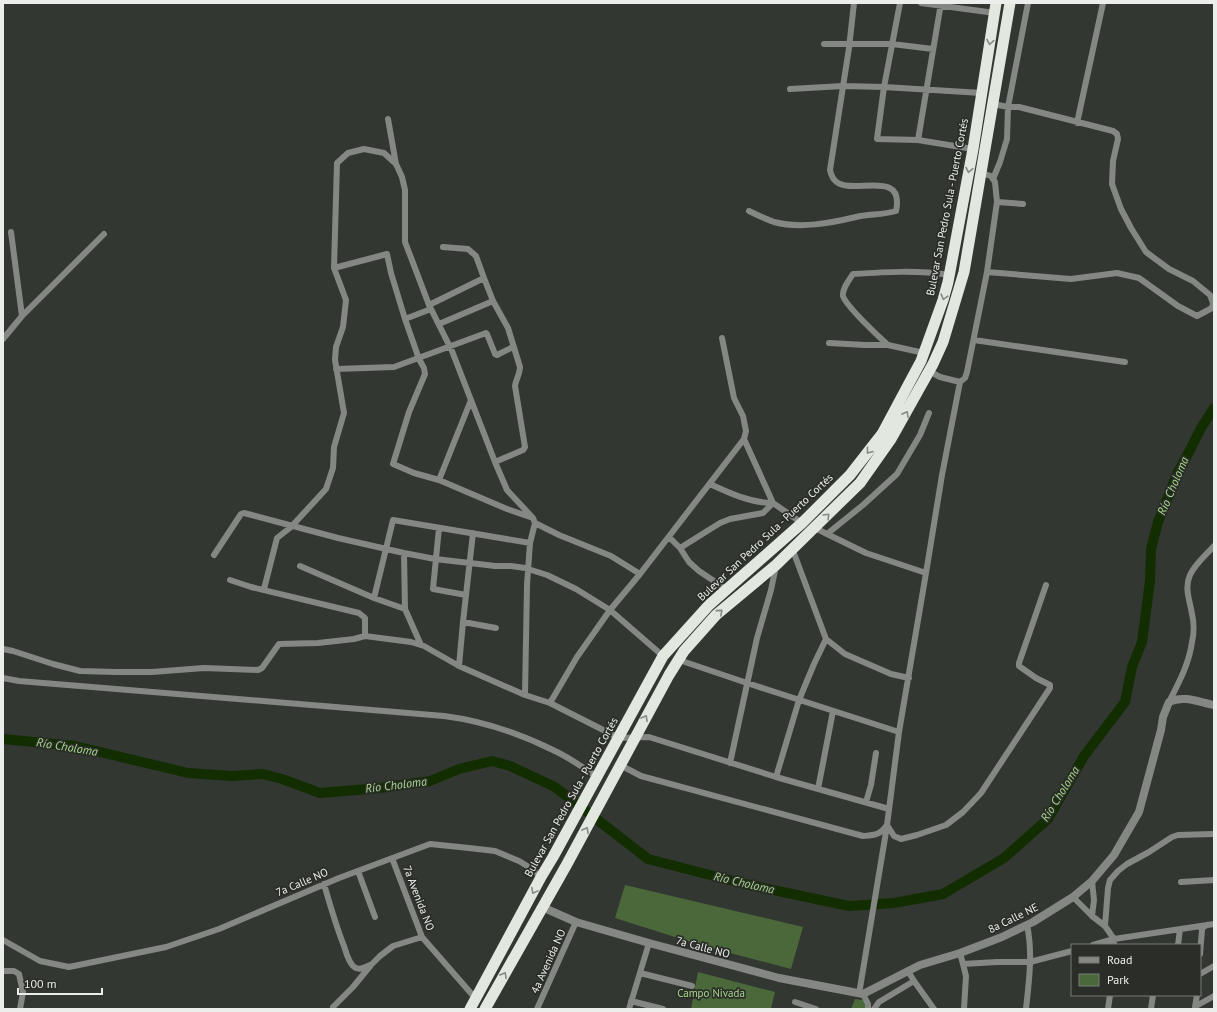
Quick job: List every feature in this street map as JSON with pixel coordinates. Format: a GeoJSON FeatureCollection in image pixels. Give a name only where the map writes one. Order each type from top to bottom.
{"type":"FeatureCollection","features":[{"type":"Feature","properties":{"kind":"highway"},"geometry":{"type":"LineString","coordinates":[[485,1009],[608,790],[669,675],[684,651],[716,615],[776,565],[860,483],[891,439],[938,354],[964,272],[1010,3]]}},
{"type":"Feature","properties":{"kind":"highway","name":"Bulevar San Pedro Sula - Puerto Cortés"},"geometry":{"type":"LineString","coordinates":[[473,1004],[541,876],[596,780],[663,656],[708,605],[802,523],[850,475],[882,434],[924,353],[943,300],[973,149],[995,8]]}},
{"type":"Feature","properties":{"kind":"street"},"geometry":{"type":"LineString","coordinates":[[749,212],[774,222],[790,224],[826,224],[857,217],[896,211],[898,202],[895,194],[888,187],[845,186],[837,183],[830,170],[854,3]]}},
{"type":"Feature","properties":{"kind":"street"},"geometry":{"type":"LineString","coordinates":[[900,3],[884,87],[877,139],[918,140],[973,149]]}},
{"type":"Feature","properties":{"kind":"street"},"geometry":{"type":"LineString","coordinates":[[921,3],[995,8]]}},
{"type":"Feature","properties":{"kind":"street"},"geometry":{"type":"LineString","coordinates":[[993,179],[1007,139],[1008,107],[1028,3]]}},
{"type":"Feature","properties":{"kind":"street"},"geometry":{"type":"LineString","coordinates":[[1077,123],[1103,3]]}},
{"type":"Feature","properties":{"kind":"street"},"geometry":{"type":"LineString","coordinates":[[918,140],[941,4]]}},
{"type":"Feature","properties":{"kind":"street"},"geometry":{"type":"LineString","coordinates":[[824,44],[892,44],[933,49]]}},
{"type":"Feature","properties":{"kind":"street"},"geometry":{"type":"LineString","coordinates":[[790,89],[843,86],[982,93]]}},
{"type":"Feature","properties":{"kind":"street"},"geometry":{"type":"LineString","coordinates":[[987,272],[1071,279],[1117,273],[1139,278],[1178,306],[1197,316],[1212,308],[1213,303],[1210,295],[1193,281],[1169,269],[1146,252],[1121,210],[1112,184],[1113,161],[1118,139],[1113,131],[1019,107],[1008,107],[993,104]]}},
{"type":"Feature","properties":{"kind":"street"},"geometry":{"type":"LineString","coordinates":[[388,119],[396,164],[402,177],[404,190],[405,242],[430,307],[450,347],[495,462],[508,490],[534,521]]}},
{"type":"Feature","properties":{"kind":"street"},"geometry":{"type":"LineString","coordinates":[[264,589],[278,538],[326,489],[333,468],[334,447],[344,413],[335,360],[336,347],[343,327],[346,300],[334,268],[337,163],[348,153],[364,149],[384,153],[396,164]]}},
{"type":"Feature","properties":{"kind":"street"},"geometry":{"type":"LineString","coordinates":[[868,1009],[868,1004],[861,994],[861,984],[887,825],[899,732],[942,475],[960,382],[965,378],[974,340],[987,272],[997,202],[995,182],[991,176],[981,173]]}},
{"type":"Feature","properties":{"kind":"street"},"geometry":{"type":"LineString","coordinates":[[997,202],[1023,204]]}},
{"type":"Feature","properties":{"kind":"street"},"geometry":{"type":"LineString","coordinates":[[11,232],[22,316]]}},
{"type":"Feature","properties":{"kind":"street"},"geometry":{"type":"LineString","coordinates":[[3,338],[22,316],[104,234]]}},
{"type":"Feature","properties":{"kind":"street"},"geometry":{"type":"LineString","coordinates":[[443,247],[468,249],[476,256],[484,278],[508,328],[520,367],[520,371],[515,381],[515,386],[525,447],[523,450],[495,462]]}},
{"type":"Feature","properties":{"kind":"street"},"geometry":{"type":"LineString","coordinates":[[334,268],[387,254],[391,273],[405,319],[419,359],[424,368],[425,374],[409,412],[393,464],[414,473],[439,480],[534,521],[558,535],[611,556],[640,574]]}},
{"type":"Feature","properties":{"kind":"street"},"geometry":{"type":"LineString","coordinates":[[888,345],[876,335],[847,303],[843,296],[844,290],[853,274],[882,272],[933,272],[949,275]]}},
{"type":"Feature","properties":{"kind":"street"},"geometry":{"type":"LineString","coordinates":[[405,319],[484,278]]}},
{"type":"Feature","properties":{"kind":"street"},"geometry":{"type":"LineString","coordinates":[[439,324],[494,300]]}},
{"type":"Feature","properties":{"kind":"street"},"geometry":{"type":"LineString","coordinates":[[336,369],[394,367],[486,333],[495,354],[497,355],[513,347]]}},
{"type":"Feature","properties":{"kind":"street"},"geometry":{"type":"LineString","coordinates":[[550,703],[577,657],[610,610],[669,537],[744,439],[746,431],[743,416],[734,398],[722,338]]}},
{"type":"Feature","properties":{"kind":"street"},"geometry":{"type":"LineString","coordinates":[[974,340],[1125,362]]}},
{"type":"Feature","properties":{"kind":"street"},"geometry":{"type":"LineString","coordinates":[[829,344],[865,346],[888,345],[924,353]]}},
{"type":"Feature","properties":{"kind":"street"},"geometry":{"type":"LineString","coordinates":[[929,371],[940,377],[960,382]]}},
{"type":"Feature","properties":{"kind":"street"},"geometry":{"type":"LineString","coordinates":[[439,480],[471,400]]}},
{"type":"Feature","properties":{"kind":"street"},"geometry":{"type":"LineString","coordinates":[[827,534],[863,506],[897,474],[920,435],[929,413]]}},
{"type":"Feature","properties":{"kind":"street"},"geometry":{"type":"LineString","coordinates":[[744,439],[773,503]]}},
{"type":"Feature","properties":{"kind":"street"},"geometry":{"type":"LineString","coordinates":[[710,484],[730,493],[758,502],[773,503],[802,523]]}},
{"type":"Feature","properties":{"kind":"street"},"geometry":{"type":"LineString","coordinates":[[680,548],[720,523],[730,519],[764,513],[773,503]]}},
{"type":"Feature","properties":{"kind":"street"},"geometry":{"type":"LineString","coordinates":[[214,555],[241,514],[244,513],[291,526],[404,553],[435,559],[528,569],[547,575],[576,589],[610,610],[663,656]]}},
{"type":"Feature","properties":{"kind":"street"},"geometry":{"type":"LineString","coordinates":[[374,598],[393,520],[530,543]]}},
{"type":"Feature","properties":{"kind":"street"},"geometry":{"type":"LineString","coordinates":[[525,695],[526,585],[530,543],[534,521]]}},
{"type":"Feature","properties":{"kind":"street"},"geometry":{"type":"LineString","coordinates":[[439,528],[433,589],[466,595]]}},
{"type":"Feature","properties":{"kind":"street"},"geometry":{"type":"LineString","coordinates":[[815,528],[866,553],[926,573]]}},
{"type":"Feature","properties":{"kind":"street"},"geometry":{"type":"LineString","coordinates":[[459,666],[473,533]]}},
{"type":"Feature","properties":{"kind":"street"},"geometry":{"type":"LineString","coordinates":[[669,537],[680,548],[689,562],[726,590]]}},
{"type":"Feature","properties":{"kind":"street"},"geometry":{"type":"LineString","coordinates":[[1169,702],[1186,668],[1192,641],[1193,615],[1188,600],[1187,586],[1190,574],[1214,546]]}},
{"type":"Feature","properties":{"kind":"street"},"geometry":{"type":"LineString","coordinates":[[792,548],[826,639],[845,654],[891,674],[909,678]]}},
{"type":"Feature","properties":{"kind":"street"},"geometry":{"type":"LineString","coordinates":[[404,553],[405,609],[421,645]]}},
{"type":"Feature","properties":{"kind":"street"},"geometry":{"type":"LineString","coordinates":[[730,763],[757,638],[771,590],[776,565]]}},
{"type":"Feature","properties":{"kind":"street"},"geometry":{"type":"LineString","coordinates":[[300,566],[374,598],[405,609]]}},
{"type":"Feature","properties":{"kind":"street"},"geometry":{"type":"LineString","coordinates":[[230,580],[251,587],[359,613],[365,618],[365,636]]}},
{"type":"Feature","properties":{"kind":"street"},"geometry":{"type":"LineString","coordinates":[[887,825],[894,836],[901,839],[917,835],[946,825],[963,812],[981,793],[1050,688],[1050,685],[1036,678],[1019,666],[1046,585]]}},
{"type":"Feature","properties":{"kind":"street"},"geometry":{"type":"LineString","coordinates":[[463,622],[496,628]]}},
{"type":"Feature","properties":{"kind":"street"},"geometry":{"type":"LineString","coordinates":[[3,649],[80,671],[152,672],[204,668],[258,670],[262,668],[279,644],[318,644],[365,636],[421,645],[459,666],[525,695],[550,703],[619,738],[649,737],[730,763],[889,809]]}},
{"type":"Feature","properties":{"kind":"street"},"geometry":{"type":"LineString","coordinates":[[776,776],[799,700],[826,639]]}},
{"type":"Feature","properties":{"kind":"street"},"geometry":{"type":"LineString","coordinates":[[679,660],[899,732]]}},
{"type":"Feature","properties":{"kind":"street"},"geometry":{"type":"LineString","coordinates":[[3,678],[19,681],[465,718],[532,740],[557,752],[596,780]]}},
{"type":"Feature","properties":{"kind":"street"},"geometry":{"type":"LineString","coordinates":[[1169,702],[1176,699],[1188,698],[1214,705]]}},
{"type":"Feature","properties":{"kind":"street","name":"8a Calle NE"},"geometry":{"type":"LineString","coordinates":[[861,994],[920,965],[960,953],[1027,926],[1073,897],[1092,881],[1114,855],[1130,830],[1139,812],[1161,730],[1163,717],[1169,702]]}},
{"type":"Feature","properties":{"kind":"street"},"geometry":{"type":"LineString","coordinates":[[818,789],[833,711]]}},
{"type":"Feature","properties":{"kind":"street"},"geometry":{"type":"LineString","coordinates":[[866,802],[871,785],[876,753]]}},
{"type":"Feature","properties":{"kind":"street"},"geometry":{"type":"LineString","coordinates":[[620,765],[641,776],[863,836],[874,835],[882,832],[887,825]]}},
{"type":"Feature","properties":{"kind":"street"},"geometry":{"type":"LineString","coordinates":[[1105,926],[1108,888],[1110,880],[1118,871],[1172,837],[1178,835],[1214,834]]}},
{"type":"Feature","properties":{"kind":"street","name":"7a Calle NO"},"geometry":{"type":"LineString","coordinates":[[3,940],[40,961],[69,967],[166,947],[219,929],[324,884],[430,844],[495,851],[520,861],[541,876]]}},
{"type":"Feature","properties":{"kind":"street","name":"7a Avenida NO"},"geometry":{"type":"LineString","coordinates":[[392,858],[422,937],[473,1004]]}},
{"type":"Feature","properties":{"kind":"street"},"geometry":{"type":"LineString","coordinates":[[358,871],[375,917]]}},
{"type":"Feature","properties":{"kind":"street"},"geometry":{"type":"LineString","coordinates":[[1181,882],[1214,880]]}},
{"type":"Feature","properties":{"kind":"street"},"geometry":{"type":"LineString","coordinates":[[1092,881],[1094,900],[1092,916]]}},
{"type":"Feature","properties":{"kind":"street"},"geometry":{"type":"LineString","coordinates":[[324,884],[336,925],[352,966],[358,969],[371,965]]}},
{"type":"Feature","properties":{"kind":"street"},"geometry":{"type":"LineString","coordinates":[[1073,897],[1092,916],[1105,926],[1114,942]]}},
{"type":"Feature","properties":{"kind":"street","name":"7a Calle NO"},"geometry":{"type":"LineString","coordinates":[[542,906],[576,922],[649,943],[779,978],[861,994]]}},
{"type":"Feature","properties":{"kind":"street","name":"4a Avenida NO"},"geometry":{"type":"LineString","coordinates":[[537,1009],[576,922]]}},
{"type":"Feature","properties":{"kind":"street"},"geometry":{"type":"LineString","coordinates":[[1100,944],[1211,924]]}},
{"type":"Feature","properties":{"kind":"street"},"geometry":{"type":"LineString","coordinates":[[1201,944],[1202,930],[1211,924]]}},
{"type":"Feature","properties":{"kind":"street"},"geometry":{"type":"LineString","coordinates":[[1026,1009],[1030,962],[1030,937],[1027,926]]}},
{"type":"Feature","properties":{"kind":"street"},"geometry":{"type":"LineString","coordinates":[[1178,944],[1180,929]]}},
{"type":"Feature","properties":{"kind":"street"},"geometry":{"type":"LineString","coordinates":[[333,1007],[354,987],[380,956],[393,946],[422,937]]}},
{"type":"Feature","properties":{"kind":"street"},"geometry":{"type":"LineString","coordinates":[[629,1009],[649,943]]}},
{"type":"Feature","properties":{"kind":"street"},"geometry":{"type":"LineString","coordinates":[[963,964],[1030,962],[1071,951]]}},
{"type":"Feature","properties":{"kind":"street"},"geometry":{"type":"LineString","coordinates":[[960,953],[966,976],[964,1009]]}},
{"type":"Feature","properties":{"kind":"street"},"geometry":{"type":"LineString","coordinates":[[1201,973],[1214,966]]}},
{"type":"Feature","properties":{"kind":"street"},"geometry":{"type":"LineString","coordinates":[[3,971],[14,971],[19,974],[23,992],[20,1009]]}},
{"type":"Feature","properties":{"kind":"street"},"geometry":{"type":"LineString","coordinates":[[908,971],[934,1009]]}},
{"type":"Feature","properties":{"kind":"street"},"geometry":{"type":"LineString","coordinates":[[640,973],[692,986]]}},
{"type":"Feature","properties":{"kind":"street"},"geometry":{"type":"LineString","coordinates":[[874,1009],[880,1002],[914,981]]}},
{"type":"Feature","properties":{"kind":"street"},"geometry":{"type":"LineString","coordinates":[[1108,1009],[1110,996]]}},
{"type":"Feature","properties":{"kind":"street"},"geometry":{"type":"LineString","coordinates":[[1151,1009],[1152,996]]}},
{"type":"Feature","properties":{"kind":"street"},"geometry":{"type":"LineString","coordinates":[[1195,1007],[1197,996]]}},
{"type":"Feature","properties":{"kind":"street"},"geometry":{"type":"LineString","coordinates":[[1195,1007],[1214,996]]}},
{"type":"Feature","properties":{"kind":"street"},"geometry":{"type":"LineString","coordinates":[[631,1001],[664,1009]]}},
{"type":"Feature","properties":{"kind":"street"},"geometry":{"type":"LineString","coordinates":[[795,1002],[815,1009]]}},
{"type":"Feature","properties":{"kind":"green space"},"geometry":{"type":"Polygon","coordinates":[[[625,885],[803,927],[791,969],[700,945],[615,918],[625,885]]]}},
{"type":"Feature","properties":{"kind":"green space","name":"Campo Nivada"},"geometry":{"type":"Polygon","coordinates":[[[698,972],[775,992],[771,1009],[691,1009],[698,972]]]}},
{"type":"Feature","properties":{"kind":"green space"},"geometry":{"type":"Polygon","coordinates":[[[855,999],[863,1000],[866,1009],[851,1009],[855,999]]]}},
{"type":"Feature","properties":{"kind":"waterway","name":"Río Choloma"},"geometry":{"type":"LineString","coordinates":[[3,739],[75,746],[188,773],[232,776],[263,774],[282,779],[320,793],[380,788],[430,781],[459,769],[492,761],[510,766],[555,787],[648,859],[745,884],[849,906],[894,903],[943,894],[1004,858],[1048,819],[1084,756],[1125,702],[1132,667],[1142,642],[1150,581],[1151,549],[1158,522],[1177,474],[1201,428],[1214,408]]}}]}
